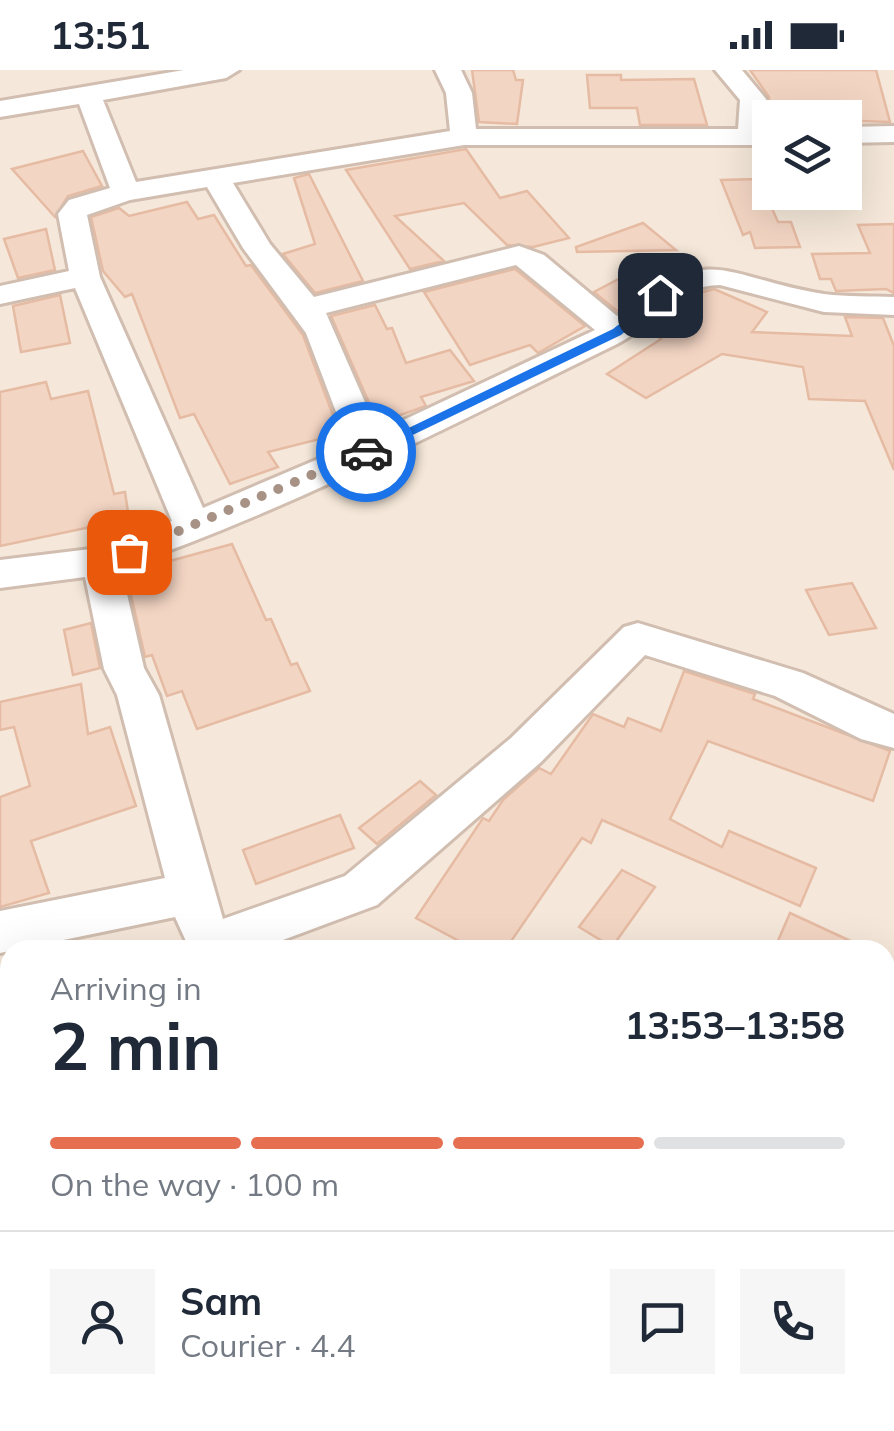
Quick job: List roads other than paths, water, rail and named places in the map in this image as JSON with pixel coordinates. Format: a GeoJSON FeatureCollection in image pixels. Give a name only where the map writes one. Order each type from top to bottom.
{"type":"FeatureCollection","features":[{"type":"Feature","properties":{"kind":"street"},"geometry":{"type":"LineString","coordinates":[[0,109],[226,70]]}},
{"type":"Feature","properties":{"kind":"street"},"geometry":{"type":"LineString","coordinates":[[448,70],[459,93],[464,137]]}},
{"type":"Feature","properties":{"kind":"street"},"geometry":{"type":"LineString","coordinates":[[728,70],[753,100]]}},
{"type":"Feature","properties":{"kind":"street"},"geometry":{"type":"LineString","coordinates":[[88,96],[126,192]]}},
{"type":"Feature","properties":{"kind":"street"},"geometry":{"type":"LineString","coordinates":[[862,135],[894,134]]}},
{"type":"Feature","properties":{"kind":"street"},"geometry":{"type":"LineString","coordinates":[[193,526],[85,277],[72,214],[79,206],[126,192],[464,137],[752,137]]}},
{"type":"Feature","properties":{"kind":"street"},"geometry":{"type":"LineString","coordinates":[[216,179],[258,248],[308,308],[322,333],[368,451]]}},
{"type":"Feature","properties":{"kind":"street"},"geometry":{"type":"LineString","coordinates":[[308,308],[519,255],[533,261],[617,332]]}},
{"type":"Feature","properties":{"kind":"street"},"geometry":{"type":"LineString","coordinates":[[0,574],[100,561],[193,526],[368,451],[617,332],[660,295],[698,276],[721,276],[824,303],[894,306]]}},
{"type":"Feature","properties":{"kind":"street"},"geometry":{"type":"LineString","coordinates":[[0,295],[85,277]]}},
{"type":"Feature","properties":{"kind":"street"},"geometry":{"type":"LineString","coordinates":[[100,561],[124,670],[138,695],[192,893],[209,940]]}},
{"type":"Feature","properties":{"kind":"street"},"geometry":{"type":"LineString","coordinates":[[233,940],[361,891],[526,750],[638,638],[789,684],[876,727],[894,730]]}},
{"type":"Feature","properties":{"kind":"street"},"geometry":{"type":"LineString","coordinates":[[0,932],[192,893]]}}]}
